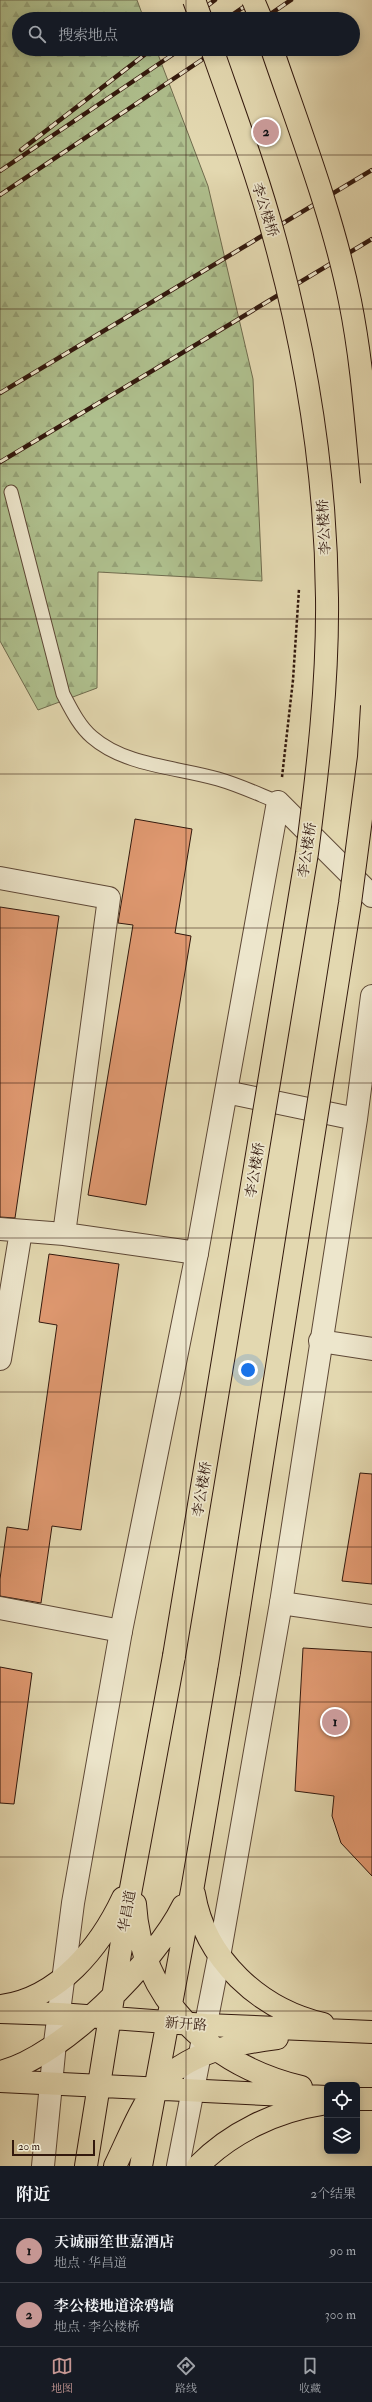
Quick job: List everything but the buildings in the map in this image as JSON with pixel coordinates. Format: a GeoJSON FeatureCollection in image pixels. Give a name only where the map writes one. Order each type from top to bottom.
{"type":"FeatureCollection","features":[{"type":"Feature","properties":{"kind":"main road"},"geometry":{"type":"LineString","coordinates":[[194,0],[198,12]]}},
{"type":"Feature","properties":{"kind":"main road"},"geometry":{"type":"LineString","coordinates":[[253,0],[258,12]]}},
{"type":"Feature","properties":{"kind":"main road","name":"李公楼桥"},"geometry":{"type":"LineString","coordinates":[[174,1656],[307,853],[316,781],[326,660],[327,598],[324,524],[319,463],[299,340],[275,240],[214,56]]}},
{"type":"Feature","properties":{"kind":"main road"},"geometry":{"type":"LineString","coordinates":[[274,56],[332,231],[350,300],[360,365],[372,482]]}},
{"type":"Feature","properties":{"kind":"main road"},"geometry":{"type":"LineString","coordinates":[[141,2166],[155,2088],[172,2071],[192,2032],[193,1885],[229,1672],[350,904],[369,757],[372,706]]}},
{"type":"Feature","properties":{"kind":"main road","name":"华昌道"},"geometry":{"type":"LineString","coordinates":[[86,2166],[99,2086],[100,2017],[113,1996],[133,1877],[174,1656]]}},
{"type":"Feature","properties":{"kind":"main road"},"geometry":{"type":"LineString","coordinates":[[0,2007],[28,1999],[64,1978],[80,1963],[107,1927],[133,1877]]}},
{"type":"Feature","properties":{"kind":"main road"},"geometry":{"type":"LineString","coordinates":[[133,1877],[136,1925],[147,1960],[192,2032],[263,2075],[286,2083],[324,2091]]}},
{"type":"Feature","properties":{"kind":"main road"},"geometry":{"type":"LineString","coordinates":[[193,1885],[200,1920],[220,1957],[241,1980],[280,2007],[320,2023],[363,2031]]}},
{"type":"Feature","properties":{"kind":"main road"},"geometry":{"type":"LineString","coordinates":[[113,1996],[147,1960],[173,1924],[193,1885]]}},
{"type":"Feature","properties":{"kind":"main road","name":"新开路"},"geometry":{"type":"LineString","coordinates":[[0,2012],[100,2017],[192,2032],[363,2031]]}},
{"type":"Feature","properties":{"kind":"main road"},"geometry":{"type":"LineString","coordinates":[[0,2072],[20,2064],[100,2017]]}},
{"type":"Feature","properties":{"kind":"main road"},"geometry":{"type":"LineString","coordinates":[[115,2166],[155,2088],[192,2032]]}},
{"type":"Feature","properties":{"kind":"main road"},"geometry":{"type":"LineString","coordinates":[[0,2081],[193,2089],[324,2097]]}},
{"type":"Feature","properties":{"kind":"main road"},"geometry":{"type":"LineString","coordinates":[[360,2099],[372,2099]]}},
{"type":"Feature","properties":{"kind":"main road"},"geometry":{"type":"LineString","coordinates":[[198,2166],[219,2147],[258,2124],[293,2110],[324,2104]]}},
{"type":"Feature","properties":{"kind":"street"},"geometry":{"type":"LineString","coordinates":[[278,802],[372,896]]}},
{"type":"Feature","properties":{"kind":"street"},"geometry":{"type":"LineString","coordinates":[[43,2166],[55,2043],[73,1903],[121,1631],[197,1252],[278,802]]}},
{"type":"Feature","properties":{"kind":"street"},"geometry":{"type":"LineString","coordinates":[[0,878],[109,898],[64,1234]]}},
{"type":"Feature","properties":{"kind":"street"},"geometry":{"type":"LineString","coordinates":[[178,2166],[193,2089],[192,2032],[220,1957],[281,1602],[320,1340],[364,1113],[372,996]]}},
{"type":"Feature","properties":{"kind":"street"},"geometry":{"type":"LineString","coordinates":[[226,1092],[364,1113]]}},
{"type":"Feature","properties":{"kind":"street"},"geometry":{"type":"LineString","coordinates":[[0,1229],[64,1234],[197,1252]]}},
{"type":"Feature","properties":{"kind":"street"},"geometry":{"type":"LineString","coordinates":[[0,1359],[22,1231]]}},
{"type":"Feature","properties":{"kind":"street"},"geometry":{"type":"LineString","coordinates":[[320,1340],[372,1349]]}},
{"type":"Feature","properties":{"kind":"street"},"geometry":{"type":"LineString","coordinates":[[281,1602],[372,1616]]}},
{"type":"Feature","properties":{"kind":"street"},"geometry":{"type":"LineString","coordinates":[[0,1608],[121,1631]]}},
{"type":"Feature","properties":{"kind":"lane"},"geometry":{"type":"LineString","coordinates":[[11,492],[63,694],[75,716],[91,736],[109,750],[129,757],[219,779],[278,802]]}},
{"type":"Feature","properties":{"kind":"path"},"geometry":{"type":"LineString","coordinates":[[278,802],[293,680],[300,587]]}},
{"type":"Feature","properties":{"kind":"green space"},"geometry":{"type":"Polygon","coordinates":[[[0,0],[137,0],[141,12],[12,12],[12,56],[159,56],[208,186],[253,379],[262,581],[98,572],[97,688],[38,710],[0,641],[0,0]]]}},
{"type":"Feature","properties":{"kind":"railway"},"geometry":{"type":"LineString","coordinates":[[199,12],[215,0]]}},
{"type":"Feature","properties":{"kind":"railway"},"geometry":{"type":"LineString","coordinates":[[236,12],[254,0]]}},
{"type":"Feature","properties":{"kind":"railway"},"geometry":{"type":"LineString","coordinates":[[273,12],[291,0]]}},
{"type":"Feature","properties":{"kind":"railway"},"geometry":{"type":"LineString","coordinates":[[21,150],[143,56]]}},
{"type":"Feature","properties":{"kind":"railway"},"geometry":{"type":"LineString","coordinates":[[0,171],[171,56]]}},
{"type":"Feature","properties":{"kind":"railway"},"geometry":{"type":"LineString","coordinates":[[0,195],[208,56]]}},
{"type":"Feature","properties":{"kind":"railway"},"geometry":{"type":"LineString","coordinates":[[0,393],[372,170]]}},
{"type":"Feature","properties":{"kind":"railway"},"geometry":{"type":"LineString","coordinates":[[0,462],[372,239]]}},
{"type":"Feature","properties":{"kind":"place","name":"李公楼地道涂鸦墙"},"geometry":{"type":"Point","coordinates":[266,132]}},
{"type":"Feature","properties":{"kind":"place","name":"天诚丽笙世嘉酒店"},"geometry":{"type":"Point","coordinates":[335,1722]}}]}
